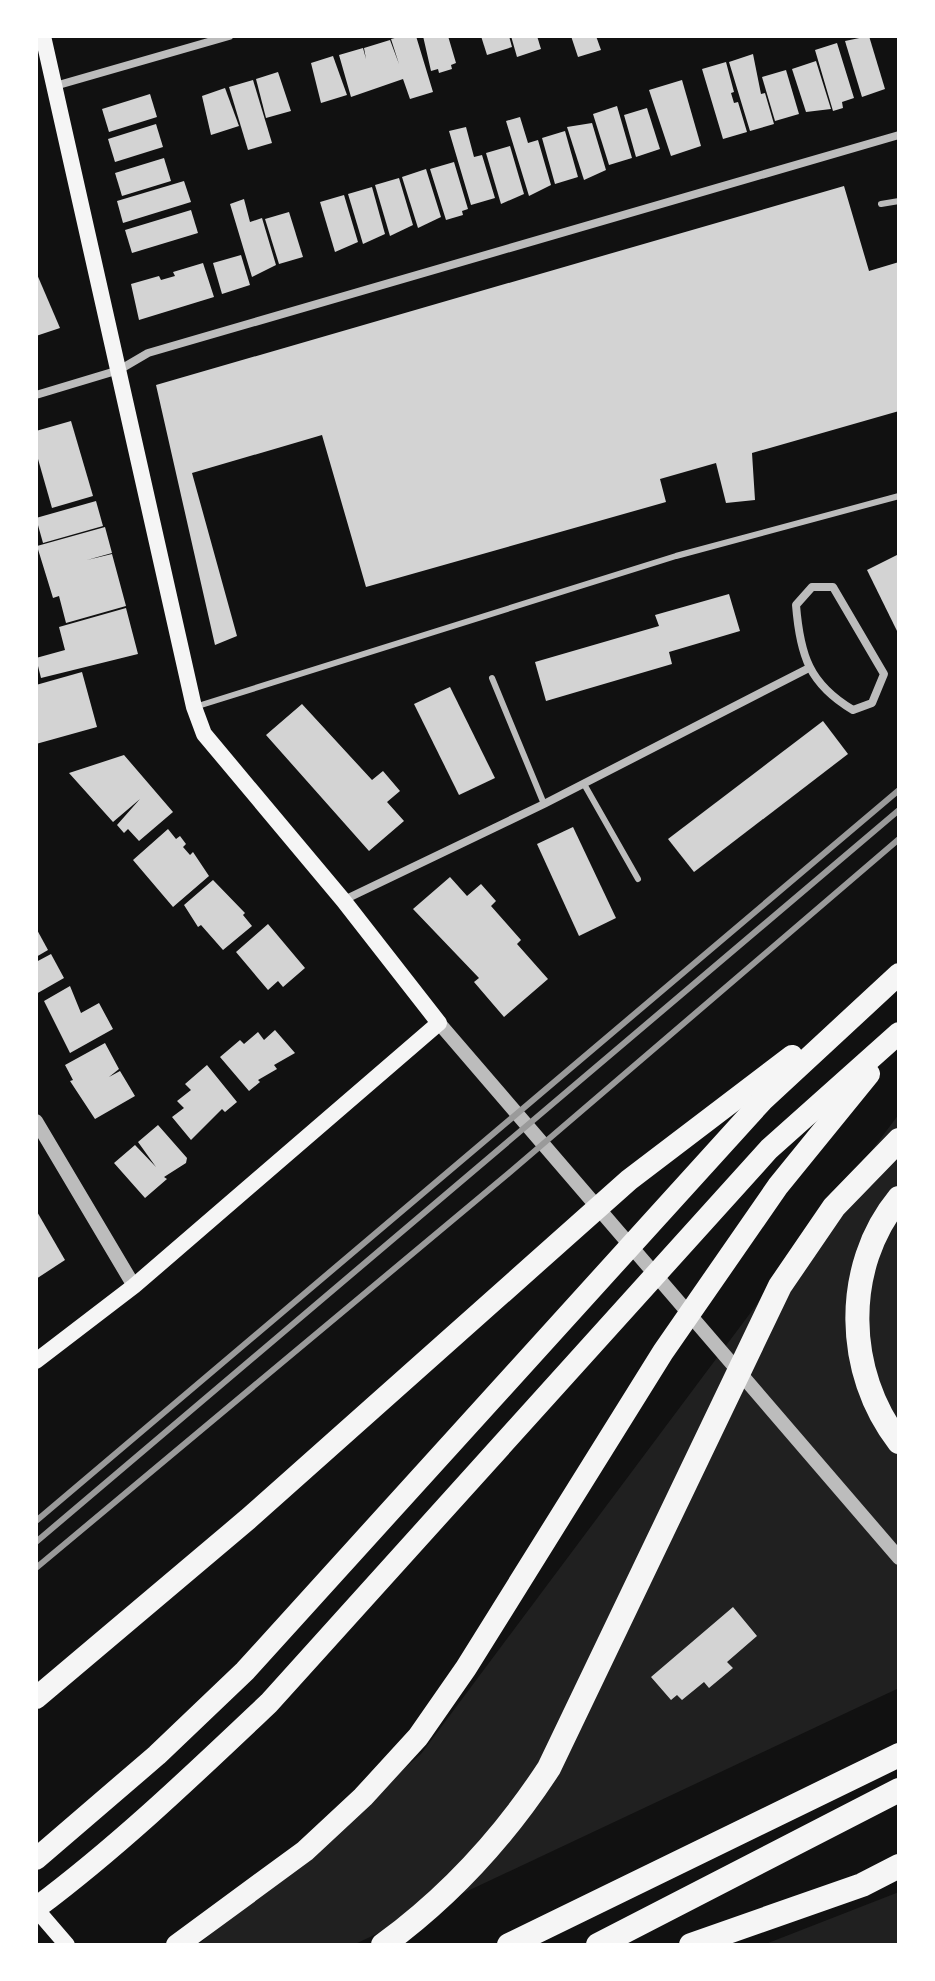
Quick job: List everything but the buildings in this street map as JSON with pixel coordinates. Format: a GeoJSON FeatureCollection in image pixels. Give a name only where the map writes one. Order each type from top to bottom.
{"type":"FeatureCollection","features":[{"type":"Feature","properties":{"kind":"highway"},"geometry":{"type":"LineString","coordinates":[[36,1859],[245,1671],[762,1101],[899,974]]}},
{"type":"Feature","properties":{"kind":"highway"},"geometry":{"type":"LineString","coordinates":[[36,1698],[248,1519],[629,1180],[880,991]]}},
{"type":"Feature","properties":{"kind":"highway"},"geometry":{"type":"LineString","coordinates":[[36,1908],[81,1874],[269,1703],[682,1241],[769,1149],[899,1035]]}},
{"type":"Feature","properties":{"kind":"highway"},"geometry":{"type":"LineString","coordinates":[[177,1945],[305,1851],[418,1737],[466,1668],[663,1352],[778,1186],[899,1035]]}},
{"type":"Feature","properties":{"kind":"highway"},"geometry":{"type":"LineString","coordinates":[[383,1945],[472,1868],[527,1802],[549,1768],[715,1415],[780,1286],[834,1207],[899,1140]]}},
{"type":"Feature","properties":{"kind":"highway"},"geometry":{"type":"LineString","coordinates":[[899,1198],[871,1247],[863,1272],[857,1325],[866,1379],[876,1407],[899,1442]]}},
{"type":"Feature","properties":{"kind":"highway"},"geometry":{"type":"LineString","coordinates":[[509,1945],[899,1755]]}},
{"type":"Feature","properties":{"kind":"highway"},"geometry":{"type":"LineString","coordinates":[[598,1945],[899,1790]]}},
{"type":"Feature","properties":{"kind":"highway"},"geometry":{"type":"LineString","coordinates":[[691,1945],[862,1885],[899,1866]]}},
{"type":"Feature","properties":{"kind":"main road"},"geometry":{"type":"LineString","coordinates":[[36,1361],[134,1286],[439,1023],[343,900],[204,734],[194,707],[43,36]]}},
{"type":"Feature","properties":{"kind":"main road"},"geometry":{"type":"LineString","coordinates":[[36,1908],[67,1945]]}},
{"type":"Feature","properties":{"kind":"street"},"geometry":{"type":"LineString","coordinates":[[55,86],[229,36]]}},
{"type":"Feature","properties":{"kind":"street"},"geometry":{"type":"LineString","coordinates":[[36,395],[119,370],[148,353],[899,135]]}},
{"type":"Feature","properties":{"kind":"street"},"geometry":{"type":"LineString","coordinates":[[812,587],[833,587],[884,674],[872,703],[853,710],[827,695],[809,668],[799,635],[796,605],[812,587]]}},
{"type":"Feature","properties":{"kind":"street"},"geometry":{"type":"LineString","coordinates":[[343,900],[544,804],[809,668]]}},
{"type":"Feature","properties":{"kind":"street"},"geometry":{"type":"LineString","coordinates":[[439,1023],[899,1558]]}},
{"type":"Feature","properties":{"kind":"street"},"geometry":{"type":"LineString","coordinates":[[36,1121],[134,1286]]}},
{"type":"Feature","properties":{"kind":"lane"},"geometry":{"type":"LineString","coordinates":[[881,204],[899,201]]}},
{"type":"Feature","properties":{"kind":"lane"},"geometry":{"type":"LineString","coordinates":[[194,707],[676,556],[899,496]]}},
{"type":"Feature","properties":{"kind":"lane"},"geometry":{"type":"LineString","coordinates":[[492,678],[544,804]]}},
{"type":"Feature","properties":{"kind":"lane"},"geometry":{"type":"LineString","coordinates":[[584,784],[638,879]]}},
{"type":"Feature","properties":{"kind":"shaded area"},"geometry":{"type":"Polygon","coordinates":[[[899,1114],[899,1688],[353,1945],[198,1945],[421,1754],[899,1114]]]}},
{"type":"Feature","properties":{"kind":"shaded area"},"geometry":{"type":"Polygon","coordinates":[[[899,1892],[899,1945],[763,1945],[899,1892]]]}},
{"type":"Feature","properties":{"kind":"railway"},"geometry":{"type":"LineString","coordinates":[[36,1521],[899,790]]}},
{"type":"Feature","properties":{"kind":"railway"},"geometry":{"type":"LineString","coordinates":[[36,1542],[899,810]]}},
{"type":"Feature","properties":{"kind":"railway"},"geometry":{"type":"LineString","coordinates":[[36,1568],[509,1173],[899,839]]}}]}
